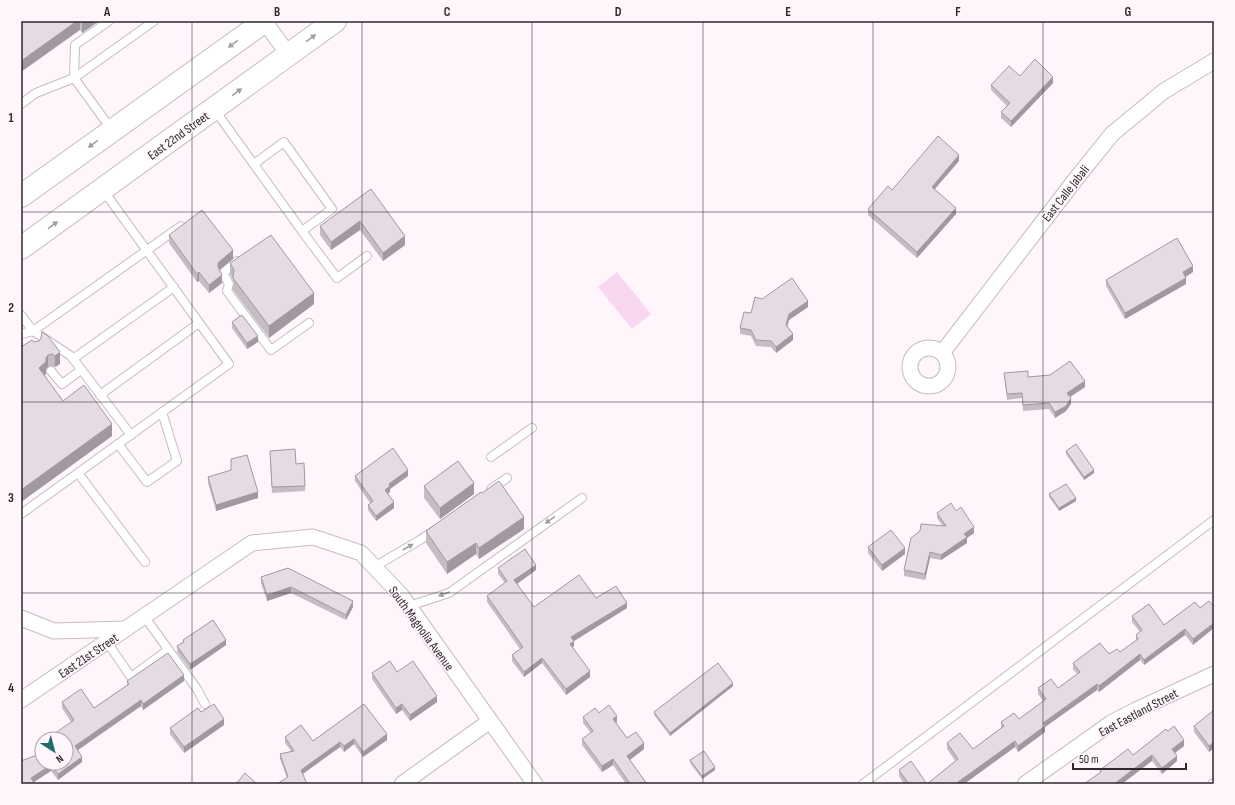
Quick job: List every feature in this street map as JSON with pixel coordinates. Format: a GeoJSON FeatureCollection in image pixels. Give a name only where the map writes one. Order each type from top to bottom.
{"type":"FeatureCollection","features":[{"type":"Feature","properties":{"kind":"main road"},"geometry":{"type":"LineString","coordinates":[[21,196],[264,21]]}},
{"type":"Feature","properties":{"kind":"main road","name":"East 22nd Street"},"geometry":{"type":"LineString","coordinates":[[21,248],[335,21]]}},
{"type":"Feature","properties":{"kind":"street"},"geometry":{"type":"LineString","coordinates":[[264,21],[288,54]]}},
{"type":"Feature","properties":{"kind":"street","name":"East Calle Jabali"},"geometry":{"type":"LineString","coordinates":[[942,353],[1112,134],[1164,92],[1214,61]]}},
{"type":"Feature","properties":{"kind":"street","name":"South Magnolia Avenue"},"geometry":{"type":"LineString","coordinates":[[126,629],[252,543],[313,537],[361,553],[401,595],[535,784]]}},
{"type":"Feature","properties":{"kind":"street","name":"East 21st Street"},"geometry":{"type":"LineString","coordinates":[[21,618],[54,631],[126,629]]}},
{"type":"Feature","properties":{"kind":"street","name":"East 21st Street"},"geometry":{"type":"LineString","coordinates":[[21,700],[126,629]]}},
{"type":"Feature","properties":{"kind":"street","name":"East Eastland Street"},"geometry":{"type":"LineString","coordinates":[[1025,784],[1111,724],[1136,710],[1214,674]]}},
{"type":"Feature","properties":{"kind":"street"},"geometry":{"type":"LineString","coordinates":[[402,784],[490,722]]}},
{"type":"Feature","properties":{"kind":"lane"},"geometry":{"type":"LineString","coordinates":[[109,21],[75,45],[74,78],[112,131]]}},
{"type":"Feature","properties":{"kind":"lane"},"geometry":{"type":"LineString","coordinates":[[21,104],[36,93],[74,78],[154,21]]}},
{"type":"Feature","properties":{"kind":"lane"},"geometry":{"type":"LineString","coordinates":[[214,108],[337,278],[368,256]]}},
{"type":"Feature","properties":{"kind":"lane"},"geometry":{"type":"LineString","coordinates":[[254,164],[284,142],[328,203],[332,209],[302,231]]}},
{"type":"Feature","properties":{"kind":"lane"},"geometry":{"type":"LineString","coordinates":[[21,514],[229,364],[103,189]]}},
{"type":"Feature","properties":{"kind":"lane"},"geometry":{"type":"LineString","coordinates":[[21,334],[34,331],[189,220]]}},
{"type":"Feature","properties":{"kind":"lane"},"geometry":{"type":"LineString","coordinates":[[245,255],[222,273],[229,284],[228,291],[270,350],[309,323]]}},
{"type":"Feature","properties":{"kind":"lane"},"geometry":{"type":"LineString","coordinates":[[74,359],[174,287]]}},
{"type":"Feature","properties":{"kind":"lane"},"geometry":{"type":"LineString","coordinates":[[21,315],[34,331],[74,359],[131,435]]}},
{"type":"Feature","properties":{"kind":"lane"},"geometry":{"type":"LineString","coordinates":[[100,395],[199,323]]}},
{"type":"Feature","properties":{"kind":"lane"},"geometry":{"type":"LineString","coordinates":[[34,331],[35,342]]}},
{"type":"Feature","properties":{"kind":"lane"},"geometry":{"type":"LineString","coordinates":[[51,370],[62,384],[81,370]]}},
{"type":"Feature","properties":{"kind":"lane"},"geometry":{"type":"LineString","coordinates":[[118,444],[147,482],[177,461],[162,412]]}},
{"type":"Feature","properties":{"kind":"lane"},"geometry":{"type":"LineString","coordinates":[[491,457],[532,428]]}},
{"type":"Feature","properties":{"kind":"lane"},"geometry":{"type":"LineString","coordinates":[[78,473],[145,562]]}},
{"type":"Feature","properties":{"kind":"lane"},"geometry":{"type":"LineString","coordinates":[[482,496],[507,478]]}},
{"type":"Feature","properties":{"kind":"lane"},"geometry":{"type":"LineString","coordinates":[[408,606],[449,593],[582,498]]}},
{"type":"Feature","properties":{"kind":"lane"},"geometry":{"type":"LineString","coordinates":[[863,784],[1214,520]]}},
{"type":"Feature","properties":{"kind":"lane"},"geometry":{"type":"LineString","coordinates":[[374,567],[420,540],[438,527]]}},
{"type":"Feature","properties":{"kind":"lane"},"geometry":{"type":"LineString","coordinates":[[144,616],[197,689],[205,704]]}},
{"type":"Feature","properties":{"kind":"lane"},"geometry":{"type":"LineString","coordinates":[[107,642],[131,676],[168,650]]}},
{"type":"Feature","properties":{"kind":"shaded area"},"geometry":{"type":"Polygon","coordinates":[[[617,272],[651,314],[632,329],[598,287],[617,272]]]}},
{"type":"Feature","properties":{"kind":"building"},"geometry":{"type":"Polygon","coordinates":[[[21,21],[77,21],[21,61],[21,21]]]}},
{"type":"Feature","properties":{"kind":"building"},"geometry":{"type":"Polygon","coordinates":[[[1035,59],[1053,77],[1011,121],[1001,112],[1010,103],[991,85],[1009,66],[1020,76],[1035,59]]]}},
{"type":"Feature","properties":{"kind":"building"},"geometry":{"type":"Polygon","coordinates":[[[938,136],[959,155],[932,187],[956,208],[917,252],[868,209],[888,186],[892,190],[938,136]]]}},
{"type":"Feature","properties":{"kind":"building"},"geometry":{"type":"Polygon","coordinates":[[[371,189],[405,236],[383,253],[360,221],[331,242],[320,226],[371,189]]]}},
{"type":"Feature","properties":{"kind":"building"},"geometry":{"type":"Polygon","coordinates":[[[202,210],[233,250],[218,263],[218,267],[222,275],[209,285],[199,272],[197,274],[169,235],[202,210]]]}},
{"type":"Feature","properties":{"kind":"building"},"geometry":{"type":"Polygon","coordinates":[[[271,235],[314,293],[269,326],[233,278],[234,270],[230,263],[271,235]]]}},
{"type":"Feature","properties":{"kind":"building"},"geometry":{"type":"Polygon","coordinates":[[[1177,238],[1193,266],[1183,272],[1186,278],[1125,313],[1106,280],[1177,238]]]}},
{"type":"Feature","properties":{"kind":"building"},"geometry":{"type":"Polygon","coordinates":[[[792,278],[808,301],[789,314],[786,325],[793,334],[776,347],[771,341],[756,340],[751,330],[740,328],[744,312],[751,313],[755,297],[762,299],[792,278]]]}},
{"type":"Feature","properties":{"kind":"building"},"geometry":{"type":"Polygon","coordinates":[[[242,315],[258,336],[247,343],[232,322],[242,315]]]}},
{"type":"Feature","properties":{"kind":"building"},"geometry":{"type":"Polygon","coordinates":[[[42,332],[48,336],[60,352],[55,356],[52,354],[48,355],[46,362],[39,368],[63,401],[84,385],[112,424],[21,490],[21,347],[32,340],[34,342],[39,341],[42,332]]]}},
{"type":"Feature","properties":{"kind":"building"},"geometry":{"type":"Polygon","coordinates":[[[1070,361],[1085,381],[1067,393],[1071,398],[1066,406],[1055,412],[1049,403],[1023,405],[1022,393],[1007,394],[1004,373],[1028,371],[1028,377],[1050,375],[1070,361]]]}},
{"type":"Feature","properties":{"kind":"building"},"geometry":{"type":"Polygon","coordinates":[[[1076,444],[1094,470],[1084,477],[1066,451],[1076,444]]]}},
{"type":"Feature","properties":{"kind":"building"},"geometry":{"type":"Polygon","coordinates":[[[393,448],[408,470],[389,484],[390,486],[385,490],[394,502],[376,516],[368,505],[373,501],[355,476],[393,448]]]}},
{"type":"Feature","properties":{"kind":"building"},"geometry":{"type":"Polygon","coordinates":[[[295,449],[296,464],[304,463],[305,486],[272,487],[270,451],[295,449]]]}},
{"type":"Feature","properties":{"kind":"building"},"geometry":{"type":"Polygon","coordinates":[[[247,455],[258,492],[216,505],[208,477],[231,470],[231,459],[247,455]]]}},
{"type":"Feature","properties":{"kind":"building"},"geometry":{"type":"Polygon","coordinates":[[[458,461],[474,483],[440,508],[424,486],[458,461]]]}},
{"type":"Feature","properties":{"kind":"building"},"geometry":{"type":"Polygon","coordinates":[[[499,481],[524,517],[479,548],[476,543],[447,562],[426,531],[499,481]]]}},
{"type":"Feature","properties":{"kind":"building"},"geometry":{"type":"Polygon","coordinates":[[[1066,484],[1076,498],[1059,508],[1049,494],[1066,484]]]}},
{"type":"Feature","properties":{"kind":"building"},"geometry":{"type":"Polygon","coordinates":[[[951,503],[956,511],[961,507],[974,527],[964,534],[967,537],[941,555],[930,552],[925,574],[904,570],[911,538],[920,531],[921,524],[946,526],[937,513],[951,503]]]}},
{"type":"Feature","properties":{"kind":"building"},"geometry":{"type":"Polygon","coordinates":[[[891,530],[905,548],[882,565],[868,547],[891,530]]]}},
{"type":"Feature","properties":{"kind":"building"},"geometry":{"type":"Polygon","coordinates":[[[525,549],[536,565],[514,580],[534,607],[579,575],[596,598],[616,586],[627,603],[571,637],[574,641],[570,644],[590,671],[566,689],[542,658],[524,672],[512,655],[523,647],[487,596],[507,581],[498,568],[525,549]]]}},
{"type":"Feature","properties":{"kind":"building"},"geometry":{"type":"Polygon","coordinates":[[[288,568],[353,601],[346,615],[291,587],[267,595],[261,577],[288,568]]]}},
{"type":"Feature","properties":{"kind":"building"},"geometry":{"type":"Polygon","coordinates":[[[1209,601],[1214,607],[1214,623],[1193,639],[1185,629],[1144,660],[1140,654],[1099,686],[1097,684],[1043,723],[1045,726],[1018,746],[1015,741],[958,782],[959,784],[927,784],[958,759],[947,743],[960,733],[973,749],[1004,726],[1001,722],[1014,713],[1019,719],[1046,699],[1038,688],[1051,679],[1058,688],[1080,672],[1073,663],[1100,643],[1109,654],[1117,649],[1120,652],[1138,639],[1136,635],[1142,630],[1132,616],[1149,604],[1164,625],[1195,602],[1200,608],[1209,601]]]}},
{"type":"Feature","properties":{"kind":"building"},"geometry":{"type":"Polygon","coordinates":[[[213,620],[226,640],[190,664],[177,646],[184,642],[183,640],[213,620]]]}},
{"type":"Feature","properties":{"kind":"building"},"geometry":{"type":"Polygon","coordinates":[[[168,653],[184,675],[143,704],[141,700],[75,746],[82,757],[74,763],[74,731],[58,731],[74,720],[62,702],[81,689],[94,708],[129,684],[127,681],[168,653]]]}},
{"type":"Feature","properties":{"kind":"building"},"geometry":{"type":"Polygon","coordinates":[[[390,661],[397,672],[413,661],[437,696],[410,715],[402,704],[396,708],[372,673],[390,661]]]}},
{"type":"Feature","properties":{"kind":"building"},"geometry":{"type":"Polygon","coordinates":[[[718,663],[733,683],[670,733],[654,712],[718,663]]]}},
{"type":"Feature","properties":{"kind":"building"},"geometry":{"type":"Polygon","coordinates":[[[214,704],[224,719],[184,747],[170,728],[198,708],[201,712],[214,704]]]}},
{"type":"Feature","properties":{"kind":"building"},"geometry":{"type":"Polygon","coordinates":[[[364,704],[387,734],[363,752],[354,739],[344,746],[340,742],[301,770],[307,784],[277,784],[288,777],[280,754],[294,751],[285,737],[301,725],[313,741],[364,704]]]}},
{"type":"Feature","properties":{"kind":"building"},"geometry":{"type":"Polygon","coordinates":[[[609,705],[617,716],[613,719],[627,738],[636,732],[644,743],[627,756],[647,784],[626,784],[629,782],[613,759],[602,766],[582,739],[593,731],[583,717],[595,708],[599,713],[609,705]]]}},
{"type":"Feature","properties":{"kind":"building"},"geometry":{"type":"Polygon","coordinates":[[[1214,710],[1214,742],[1209,746],[1194,726],[1214,710]]]}},
{"type":"Feature","properties":{"kind":"building"},"geometry":{"type":"Polygon","coordinates":[[[1174,726],[1184,740],[1172,749],[1177,756],[1162,768],[1152,755],[1114,784],[1084,784],[1128,749],[1133,755],[1166,729],[1168,731],[1174,726]]]}},
{"type":"Feature","properties":{"kind":"building"},"geometry":{"type":"Polygon","coordinates":[[[704,751],[715,767],[702,776],[690,760],[704,751]]]}},
{"type":"Feature","properties":{"kind":"building"},"geometry":{"type":"Polygon","coordinates":[[[34,756],[34,771],[42,771],[31,778],[35,784],[21,784],[21,761],[34,756]]]}},
{"type":"Feature","properties":{"kind":"building"},"geometry":{"type":"Polygon","coordinates":[[[911,761],[927,784],[909,784],[899,770],[911,761]]]}},
{"type":"Feature","properties":{"kind":"building"},"geometry":{"type":"Polygon","coordinates":[[[245,773],[257,784],[236,784],[245,773]]]}}]}
